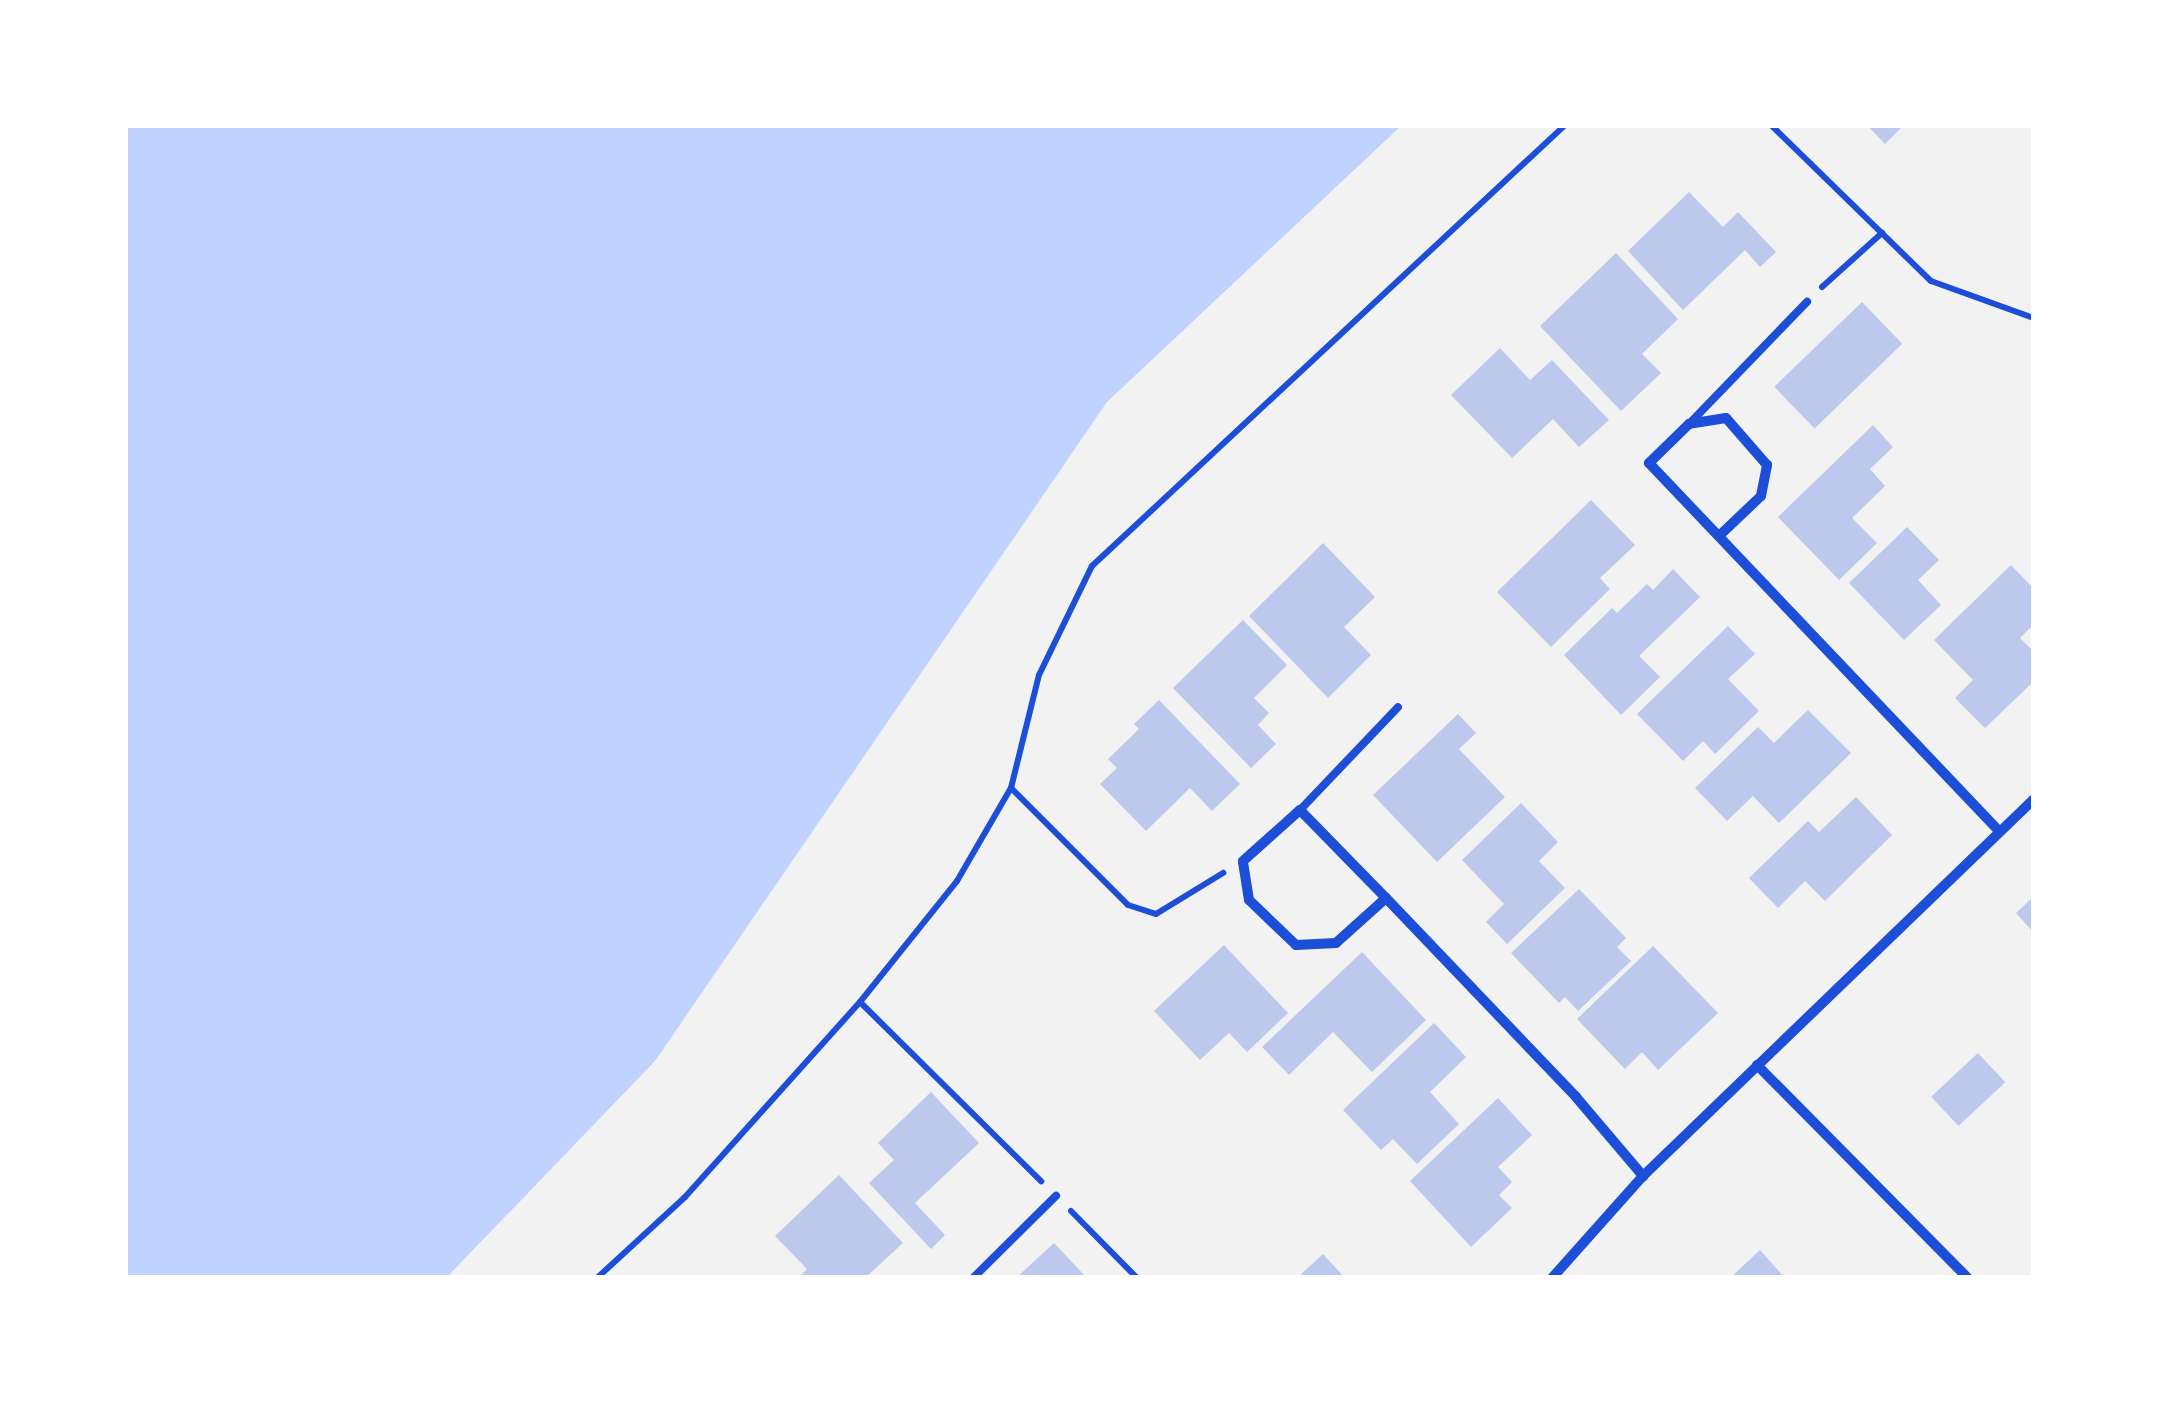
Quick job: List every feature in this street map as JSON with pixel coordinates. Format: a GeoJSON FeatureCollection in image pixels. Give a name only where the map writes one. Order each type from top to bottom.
{"type":"FeatureCollection","features":[{"type":"Feature","properties":{"kind":"street"},"geometry":{"type":"LineString","coordinates":[[1719,536],[1761,496],[1766,465],[1726,418],[1689,424],[1648,463],[1999,830]]}},
{"type":"Feature","properties":{"kind":"street"},"geometry":{"type":"LineString","coordinates":[[1552,1278],[1643,1176],[2034,799]]}},
{"type":"Feature","properties":{"kind":"street"},"geometry":{"type":"LineString","coordinates":[[1386,898],[1336,943],[1296,945],[1250,900],[1242,861],[1300,810],[1386,898],[1576,1096],[1643,1176]]}},
{"type":"Feature","properties":{"kind":"street"},"geometry":{"type":"LineString","coordinates":[[1756,1065],[1968,1278]]}},
{"type":"Feature","properties":{"kind":"lane"},"geometry":{"type":"LineString","coordinates":[[1689,424],[1806,302]]}},
{"type":"Feature","properties":{"kind":"lane"},"geometry":{"type":"LineString","coordinates":[[1300,810],[1398,707]]}},
{"type":"Feature","properties":{"kind":"lane"},"geometry":{"type":"LineString","coordinates":[[973,1278],[1056,1196]]}},
{"type":"Feature","properties":{"kind":"path"},"geometry":{"type":"LineString","coordinates":[[597,1278],[685,1198],[860,1002],[956,881],[1011,788],[1039,675],[1092,566],[1564,125]]}},
{"type":"Feature","properties":{"kind":"path"},"geometry":{"type":"LineString","coordinates":[[1771,125],[1931,282],[2034,318]]}},
{"type":"Feature","properties":{"kind":"path"},"geometry":{"type":"LineString","coordinates":[[1806,302],[1882,233]]}},
{"type":"Feature","properties":{"kind":"path"},"geometry":{"type":"LineString","coordinates":[[1011,788],[1128,905],[1156,914],[1242,861]]}},
{"type":"Feature","properties":{"kind":"path"},"geometry":{"type":"LineString","coordinates":[[860,1002],[1137,1278]]}},
{"type":"Feature","properties":{"kind":"water"},"geometry":{"type":"Polygon","coordinates":[[[125,125],[1402,125],[1107,402],[655,1061],[446,1278],[125,1278],[125,125]]]}},
{"type":"Feature","properties":{"kind":"building"},"geometry":{"type":"Polygon","coordinates":[[[1867,125],[1904,125],[1885,144],[1867,125]]]}},
{"type":"Feature","properties":{"kind":"building"},"geometry":{"type":"Polygon","coordinates":[[[1689,192],[1723,227],[1738,212],[1776,252],[1760,267],[1745,250],[1683,310],[1628,251],[1689,192]]]}},
{"type":"Feature","properties":{"kind":"building"},"geometry":{"type":"Polygon","coordinates":[[[1616,253],[1678,319],[1642,354],[1661,373],[1621,411],[1540,326],[1616,253]]]}},
{"type":"Feature","properties":{"kind":"building"},"geometry":{"type":"Polygon","coordinates":[[[1862,302],[1902,344],[1815,428],[1774,387],[1862,302]]]}},
{"type":"Feature","properties":{"kind":"building"},"geometry":{"type":"Polygon","coordinates":[[[1500,348],[1530,380],[1552,360],[1609,420],[1579,447],[1553,419],[1512,458],[1451,395],[1500,348]]]}},
{"type":"Feature","properties":{"kind":"building"},"geometry":{"type":"Polygon","coordinates":[[[1873,425],[1893,447],[1870,469],[1885,486],[1852,518],[1877,543],[1839,580],[1778,517],[1873,425]]]}},
{"type":"Feature","properties":{"kind":"building"},"geometry":{"type":"Polygon","coordinates":[[[1591,500],[1635,545],[1600,578],[1610,589],[1551,647],[1497,592],[1591,500]]]}},
{"type":"Feature","properties":{"kind":"building"},"geometry":{"type":"Polygon","coordinates":[[[1907,527],[1939,560],[1918,580],[1941,605],[1904,640],[1849,583],[1907,527]]]}},
{"type":"Feature","properties":{"kind":"building"},"geometry":{"type":"Polygon","coordinates":[[[1323,543],[1375,597],[1344,627],[1371,655],[1328,698],[1249,616],[1323,543]]]}},
{"type":"Feature","properties":{"kind":"building"},"geometry":{"type":"Polygon","coordinates":[[[2011,565],[2034,589],[2034,624],[2020,638],[2034,652],[2034,681],[1985,728],[1955,698],[1973,680],[1934,640],[2011,565]]]}},
{"type":"Feature","properties":{"kind":"building"},"geometry":{"type":"Polygon","coordinates":[[[1673,569],[1700,597],[1639,656],[1660,677],[1621,715],[1564,655],[1612,608],[1617,613],[1647,584],[1653,590],[1673,569]]]}},
{"type":"Feature","properties":{"kind":"building"},"geometry":{"type":"Polygon","coordinates":[[[1243,620],[1287,665],[1254,698],[1269,713],[1258,725],[1276,744],[1251,768],[1173,688],[1243,620]]]}},
{"type":"Feature","properties":{"kind":"building"},"geometry":{"type":"Polygon","coordinates":[[[1728,626],[1755,654],[1728,679],[1759,711],[1715,754],[1703,741],[1683,761],[1637,714],[1728,626]]]}},
{"type":"Feature","properties":{"kind":"building"},"geometry":{"type":"Polygon","coordinates":[[[1159,700],[1240,784],[1212,811],[1190,788],[1146,831],[1100,784],[1117,768],[1108,759],[1139,729],[1134,724],[1159,700]]]}},
{"type":"Feature","properties":{"kind":"building"},"geometry":{"type":"Polygon","coordinates":[[[1808,710],[1851,753],[1779,823],[1753,796],[1727,821],[1695,788],[1758,727],[1774,743],[1808,710]]]}},
{"type":"Feature","properties":{"kind":"building"},"geometry":{"type":"Polygon","coordinates":[[[1458,714],[1476,733],[1459,749],[1505,797],[1437,862],[1373,795],[1458,714]]]}},
{"type":"Feature","properties":{"kind":"building"},"geometry":{"type":"Polygon","coordinates":[[[1856,797],[1892,835],[1825,901],[1805,881],[1778,908],[1749,878],[1808,821],[1819,832],[1856,797]]]}},
{"type":"Feature","properties":{"kind":"building"},"geometry":{"type":"Polygon","coordinates":[[[1521,803],[1558,842],[1539,861],[1565,888],[1507,944],[1486,922],[1504,904],[1462,860],[1521,803]]]}},
{"type":"Feature","properties":{"kind":"building"},"geometry":{"type":"Polygon","coordinates":[[[1579,889],[1626,938],[1617,947],[1631,961],[1578,1011],[1565,997],[1559,1003],[1511,953],[1579,889]]]}},
{"type":"Feature","properties":{"kind":"building"},"geometry":{"type":"Polygon","coordinates":[[[2034,896],[2034,933],[2016,913],[2034,896]]]}},
{"type":"Feature","properties":{"kind":"building"},"geometry":{"type":"Polygon","coordinates":[[[1224,945],[1288,1013],[1247,1052],[1229,1033],[1200,1060],[1154,1011],[1224,945]]]}},
{"type":"Feature","properties":{"kind":"building"},"geometry":{"type":"Polygon","coordinates":[[[1653,946],[1718,1013],[1658,1070],[1642,1052],[1625,1069],[1577,1019],[1653,946]]]}},
{"type":"Feature","properties":{"kind":"building"},"geometry":{"type":"Polygon","coordinates":[[[1362,952],[1426,1020],[1372,1072],[1333,1032],[1289,1075],[1262,1047],[1362,952]]]}},
{"type":"Feature","properties":{"kind":"building"},"geometry":{"type":"Polygon","coordinates":[[[1434,1023],[1466,1057],[1430,1092],[1459,1124],[1417,1164],[1393,1139],[1381,1150],[1343,1110],[1434,1023]]]}},
{"type":"Feature","properties":{"kind":"building"},"geometry":{"type":"Polygon","coordinates":[[[1978,1053],[2005,1082],[1958,1126],[1931,1097],[1978,1053]]]}},
{"type":"Feature","properties":{"kind":"building"},"geometry":{"type":"Polygon","coordinates":[[[931,1092],[979,1143],[915,1203],[945,1235],[931,1249],[869,1183],[894,1160],[878,1143],[931,1092]]]}},
{"type":"Feature","properties":{"kind":"building"},"geometry":{"type":"Polygon","coordinates":[[[1498,1098],[1532,1135],[1498,1167],[1512,1182],[1499,1195],[1512,1208],[1471,1247],[1410,1181],[1498,1098]]]}},
{"type":"Feature","properties":{"kind":"building"},"geometry":{"type":"Polygon","coordinates":[[[839,1175],[903,1243],[865,1278],[798,1278],[807,1269],[775,1236],[839,1175]]]}},
{"type":"Feature","properties":{"kind":"building"},"geometry":{"type":"Polygon","coordinates":[[[1054,1243],[1087,1278],[1016,1278],[1054,1243]]]}},
{"type":"Feature","properties":{"kind":"building"},"geometry":{"type":"Polygon","coordinates":[[[1760,1250],[1785,1278],[1730,1278],[1760,1250]]]}},
{"type":"Feature","properties":{"kind":"building"},"geometry":{"type":"Polygon","coordinates":[[[1323,1254],[1345,1278],[1297,1278],[1323,1254]]]}}]}
